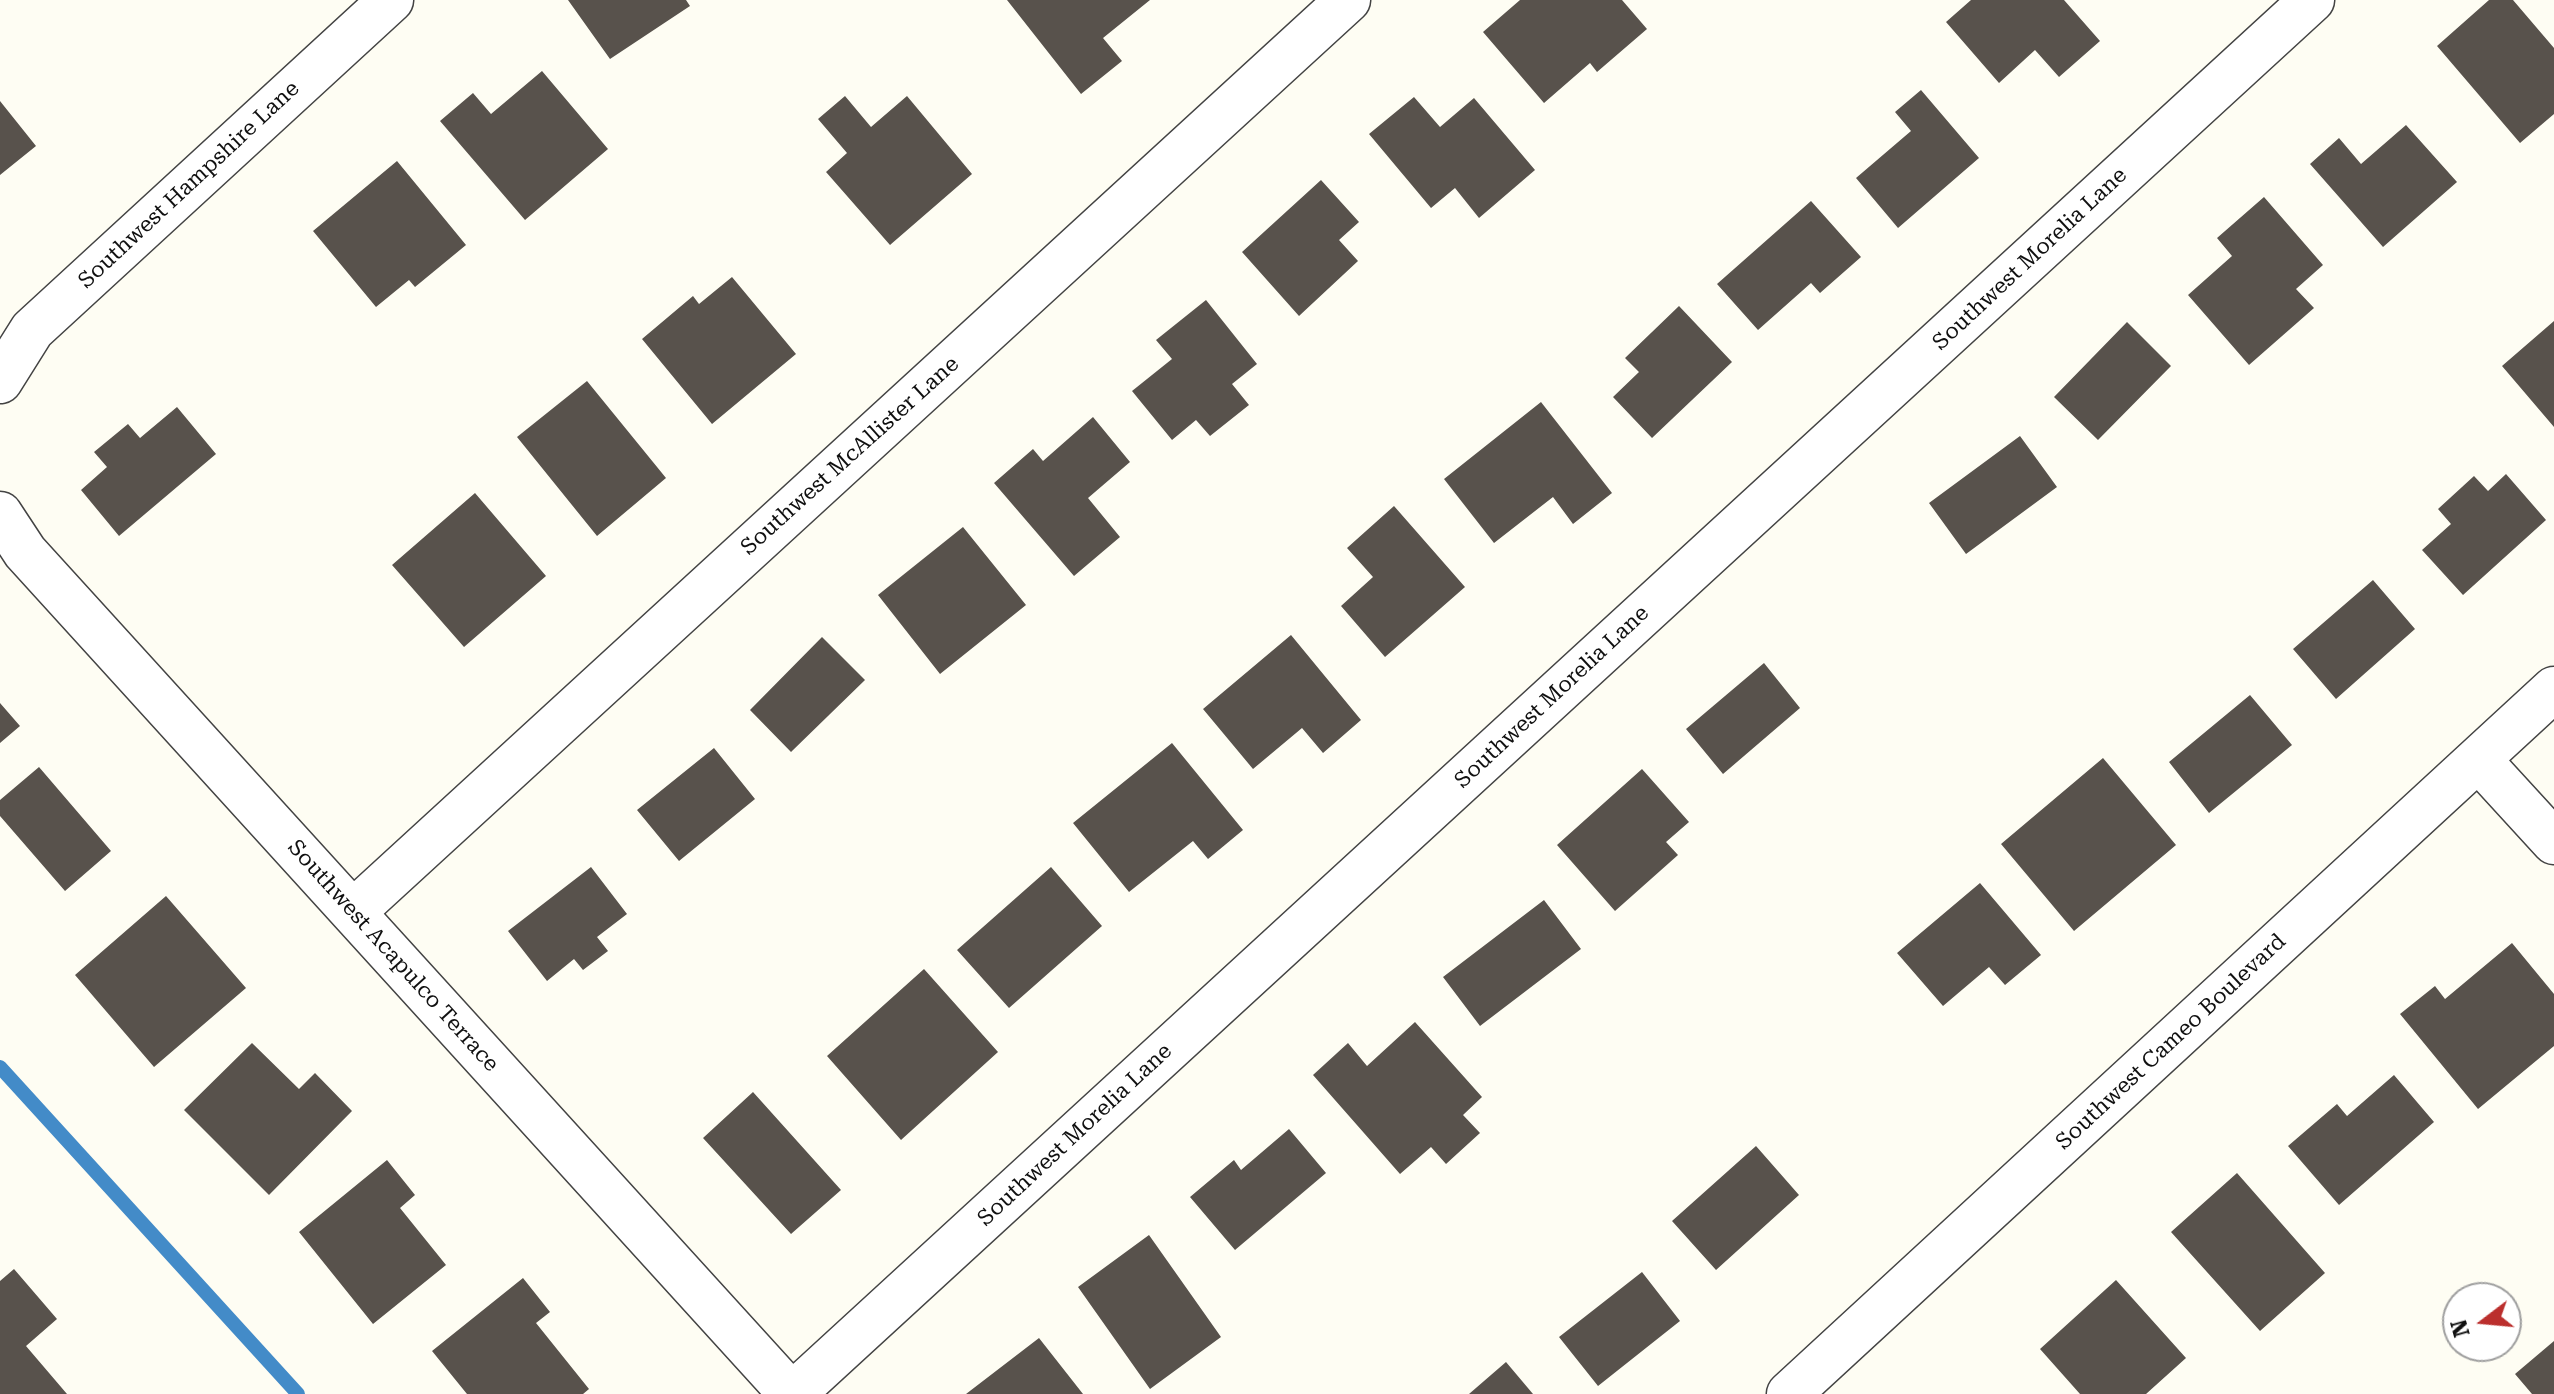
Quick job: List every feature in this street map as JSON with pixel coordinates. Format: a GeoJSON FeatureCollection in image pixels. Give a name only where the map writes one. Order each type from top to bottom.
{"type":"FeatureCollection","features":[{"type":"Feature","properties":{"kind":"street","name":"Southwest Hampshire Lane"},"geometry":{"type":"LineString","coordinates":[[0,381],[32,330],[391,0]]}},
{"type":"Feature","properties":{"kind":"street","name":"Southwest McAllister Lane"},"geometry":{"type":"LineString","coordinates":[[353,912],[1348,0]]}},
{"type":"Feature","properties":{"kind":"street","name":"Southwest Morelia Lane"},"geometry":{"type":"LineString","coordinates":[[792,1394],[2312,0]]}},
{"type":"Feature","properties":{"kind":"street","name":"Southwest Acapulco Terrace"},"geometry":{"type":"LineString","coordinates":[[0,514],[25,552],[792,1394]]}},
{"type":"Feature","properties":{"kind":"street","name":"Southwest Cameo Boulevard"},"geometry":{"type":"LineString","coordinates":[[1789,1394],[2554,689]]}},
{"type":"Feature","properties":{"kind":"street"},"geometry":{"type":"LineString","coordinates":[[2478,759],[2554,842]]}},
{"type":"Feature","properties":{"kind":"building"},"geometry":{"type":"Polygon","coordinates":[[[568,0],[686,0],[690,6],[610,59],[568,0]]]}},
{"type":"Feature","properties":{"kind":"building"},"geometry":{"type":"Polygon","coordinates":[[[1007,0],[1150,0],[1103,38],[1122,61],[1081,94],[1007,0]]]}},
{"type":"Feature","properties":{"kind":"building"},"geometry":{"type":"Polygon","coordinates":[[[1520,0],[1622,0],[1647,29],[1597,72],[1590,63],[1544,103],[1483,32],[1520,0]]]}},
{"type":"Feature","properties":{"kind":"building"},"geometry":{"type":"Polygon","coordinates":[[[1971,0],[2064,0],[2100,41],[2059,77],[2035,50],[1999,83],[1946,22],[1971,0]]]}},
{"type":"Feature","properties":{"kind":"building"},"geometry":{"type":"Polygon","coordinates":[[[2489,0],[2513,0],[2554,48],[2554,114],[2520,143],[2437,46],[2489,0]]]}},
{"type":"Feature","properties":{"kind":"building"},"geometry":{"type":"Polygon","coordinates":[[[542,71],[608,149],[525,220],[440,121],[473,93],[491,114],[542,71]]]}},
{"type":"Feature","properties":{"kind":"building"},"geometry":{"type":"Polygon","coordinates":[[[1921,90],[1979,158],[1898,228],[1856,178],[1911,131],[1895,112],[1921,90]]]}},
{"type":"Feature","properties":{"kind":"building"},"geometry":{"type":"Polygon","coordinates":[[[845,96],[871,127],[907,96],[972,174],[890,245],[826,172],[847,153],[818,119],[845,96]]]}},
{"type":"Feature","properties":{"kind":"building"},"geometry":{"type":"Polygon","coordinates":[[[1414,97],[1440,127],[1474,98],[1535,170],[1479,218],[1455,188],[1431,208],[1369,134],[1414,97]]]}},
{"type":"Feature","properties":{"kind":"building"},"geometry":{"type":"Polygon","coordinates":[[[0,101],[36,146],[0,175],[0,101]]]}},
{"type":"Feature","properties":{"kind":"building"},"geometry":{"type":"Polygon","coordinates":[[[2406,125],[2457,182],[2383,247],[2310,164],[2339,138],[2361,164],[2406,125]]]}},
{"type":"Feature","properties":{"kind":"building"},"geometry":{"type":"Polygon","coordinates":[[[397,161],[466,245],[415,287],[409,280],[376,307],[313,231],[397,161]]]}},
{"type":"Feature","properties":{"kind":"building"},"geometry":{"type":"Polygon","coordinates":[[[1321,180],[1359,222],[1339,240],[1358,261],[1299,316],[1242,252],[1321,180]]]}},
{"type":"Feature","properties":{"kind":"building"},"geometry":{"type":"Polygon","coordinates":[[[2264,197],[2323,265],[2296,289],[2314,308],[2249,365],[2188,295],[2232,256],[2217,238],[2264,197]]]}},
{"type":"Feature","properties":{"kind":"building"},"geometry":{"type":"Polygon","coordinates":[[[1811,201],[1861,257],[1820,293],[1811,283],[1758,330],[1717,284],[1811,201]]]}},
{"type":"Feature","properties":{"kind":"building"},"geometry":{"type":"Polygon","coordinates":[[[732,277],[796,354],[712,424],[642,339],[693,296],[699,304],[732,277]]]}},
{"type":"Feature","properties":{"kind":"building"},"geometry":{"type":"Polygon","coordinates":[[[1206,300],[1257,364],[1232,384],[1249,405],[1210,436],[1196,420],[1172,440],[1132,391],[1172,359],[1156,340],[1206,300]]]}},
{"type":"Feature","properties":{"kind":"building"},"geometry":{"type":"Polygon","coordinates":[[[1679,306],[1732,362],[1652,438],[1613,397],[1639,372],[1625,358],[1679,306]]]}},
{"type":"Feature","properties":{"kind":"building"},"geometry":{"type":"Polygon","coordinates":[[[2554,321],[2554,427],[2502,366],[2554,321]]]}},
{"type":"Feature","properties":{"kind":"building"},"geometry":{"type":"Polygon","coordinates":[[[2127,322],[2171,366],[2098,440],[2054,397],[2127,322]]]}},
{"type":"Feature","properties":{"kind":"building"},"geometry":{"type":"Polygon","coordinates":[[[587,381],[666,478],[597,536],[517,437],[587,381]]]}},
{"type":"Feature","properties":{"kind":"building"},"geometry":{"type":"Polygon","coordinates":[[[1541,402],[1612,493],[1573,524],[1553,497],[1494,543],[1444,479],[1541,402]]]}},
{"type":"Feature","properties":{"kind":"building"},"geometry":{"type":"Polygon","coordinates":[[[177,407],[216,454],[119,536],[81,490],[107,467],[94,452],[128,424],[140,438],[177,407]]]}},
{"type":"Feature","properties":{"kind":"building"},"geometry":{"type":"Polygon","coordinates":[[[1093,417],[1130,462],[1088,498],[1120,537],[1074,576],[994,483],[1033,449],[1043,461],[1093,417]]]}},
{"type":"Feature","properties":{"kind":"building"},"geometry":{"type":"Polygon","coordinates":[[[2020,436],[2057,487],[1966,554],[1929,503],[2020,436]]]}},
{"type":"Feature","properties":{"kind":"building"},"geometry":{"type":"Polygon","coordinates":[[[2506,474],[2546,520],[2463,595],[2422,550],[2451,524],[2438,509],[2474,476],[2488,491],[2506,474]]]}},
{"type":"Feature","properties":{"kind":"building"},"geometry":{"type":"Polygon","coordinates":[[[475,493],[546,576],[464,647],[392,565],[475,493]]]}},
{"type":"Feature","properties":{"kind":"building"},"geometry":{"type":"Polygon","coordinates":[[[1394,506],[1465,587],[1385,657],[1341,606],[1373,577],[1347,548],[1394,506]]]}},
{"type":"Feature","properties":{"kind":"building"},"geometry":{"type":"Polygon","coordinates":[[[963,527],[1026,605],[940,674],[878,595],[963,527]]]}},
{"type":"Feature","properties":{"kind":"building"},"geometry":{"type":"Polygon","coordinates":[[[2373,580],[2415,629],[2336,699],[2293,649],[2373,580]]]}},
{"type":"Feature","properties":{"kind":"building"},"geometry":{"type":"Polygon","coordinates":[[[1291,635],[1361,720],[1323,753],[1302,728],[1253,769],[1203,709],[1291,635]]]}},
{"type":"Feature","properties":{"kind":"building"},"geometry":{"type":"Polygon","coordinates":[[[822,637],[865,680],[791,752],[750,710],[822,637]]]}},
{"type":"Feature","properties":{"kind":"building"},"geometry":{"type":"Polygon","coordinates":[[[1764,663],[1800,708],[1723,774],[1686,729],[1764,663]]]}},
{"type":"Feature","properties":{"kind":"building"},"geometry":{"type":"Polygon","coordinates":[[[2250,695],[2292,745],[2209,813],[2169,762],[2250,695]]]}},
{"type":"Feature","properties":{"kind":"building"},"geometry":{"type":"Polygon","coordinates":[[[0,703],[20,726],[0,743],[0,703]]]}},
{"type":"Feature","properties":{"kind":"building"},"geometry":{"type":"Polygon","coordinates":[[[1172,743],[1243,830],[1208,859],[1193,841],[1129,892],[1073,823],[1172,743]]]}},
{"type":"Feature","properties":{"kind":"building"},"geometry":{"type":"Polygon","coordinates":[[[714,748],[755,799],[679,861],[637,810],[714,748]]]}},
{"type":"Feature","properties":{"kind":"building"},"geometry":{"type":"Polygon","coordinates":[[[2103,758],[2176,845],[2074,931],[2001,844],[2103,758]]]}},
{"type":"Feature","properties":{"kind":"building"},"geometry":{"type":"Polygon","coordinates":[[[39,767],[111,851],[65,891],[0,816],[0,800],[39,767]]]}},
{"type":"Feature","properties":{"kind":"building"},"geometry":{"type":"Polygon","coordinates":[[[1642,769],[1689,822],[1666,842],[1678,855],[1615,911],[1557,845],[1642,769]]]}},
{"type":"Feature","properties":{"kind":"building"},"geometry":{"type":"Polygon","coordinates":[[[591,867],[627,914],[597,937],[608,951],[583,970],[574,959],[547,981],[508,931],[591,867]]]}},
{"type":"Feature","properties":{"kind":"building"},"geometry":{"type":"Polygon","coordinates":[[[1051,867],[1102,926],[1009,1008],[957,950],[1051,867]]]}},
{"type":"Feature","properties":{"kind":"building"},"geometry":{"type":"Polygon","coordinates":[[[1980,883],[2041,955],[2005,985],[1989,967],[1943,1006],[1897,953],[1980,883]]]}},
{"type":"Feature","properties":{"kind":"building"},"geometry":{"type":"Polygon","coordinates":[[[166,896],[246,988],[154,1067],[75,975],[166,896]]]}},
{"type":"Feature","properties":{"kind":"building"},"geometry":{"type":"Polygon","coordinates":[[[1544,900],[1581,949],[1480,1026],[1443,977],[1544,900]]]}},
{"type":"Feature","properties":{"kind":"building"},"geometry":{"type":"Polygon","coordinates":[[[2512,943],[2554,994],[2554,1046],[2478,1109],[2400,1014],[2435,986],[2445,999],[2512,943]]]}},
{"type":"Feature","properties":{"kind":"building"},"geometry":{"type":"Polygon","coordinates":[[[924,969],[998,1052],[901,1140],[827,1056],[924,969]]]}},
{"type":"Feature","properties":{"kind":"building"},"geometry":{"type":"Polygon","coordinates":[[[1415,1022],[1482,1097],[1463,1115],[1480,1133],[1446,1164],[1431,1147],[1400,1174],[1313,1075],[1348,1043],[1367,1066],[1415,1022]]]}},
{"type":"Feature","properties":{"kind":"building"},"geometry":{"type":"Polygon","coordinates":[[[252,1043],[299,1089],[315,1073],[352,1111],[269,1195],[184,1110],[252,1043]]]}},
{"type":"Feature","properties":{"kind":"building"},"geometry":{"type":"Polygon","coordinates":[[[2394,1075],[2434,1122],[2339,1205],[2288,1146],[2337,1104],[2347,1116],[2394,1075]]]}},
{"type":"Feature","properties":{"kind":"building"},"geometry":{"type":"Polygon","coordinates":[[[753,1092],[841,1190],[791,1234],[703,1138],[753,1092]]]}},
{"type":"Feature","properties":{"kind":"building"},"geometry":{"type":"Polygon","coordinates":[[[1289,1129],[1326,1173],[1235,1250],[1190,1197],[1234,1160],[1241,1170],[1289,1129]]]}},
{"type":"Feature","properties":{"kind":"building"},"geometry":{"type":"Polygon","coordinates":[[[1756,1146],[1799,1195],[1716,1270],[1672,1221],[1756,1146]]]}},
{"type":"Feature","properties":{"kind":"building"},"geometry":{"type":"Polygon","coordinates":[[[387,1160],[415,1195],[400,1208],[446,1265],[373,1324],[299,1232],[387,1160]]]}},
{"type":"Feature","properties":{"kind":"building"},"geometry":{"type":"Polygon","coordinates":[[[2237,1173],[2325,1273],[2260,1331],[2171,1232],[2237,1173]]]}},
{"type":"Feature","properties":{"kind":"building"},"geometry":{"type":"Polygon","coordinates":[[[1149,1235],[1221,1337],[1150,1389],[1078,1287],[1149,1235]]]}},
{"type":"Feature","properties":{"kind":"building"},"geometry":{"type":"Polygon","coordinates":[[[14,1269],[57,1319],[26,1346],[67,1394],[0,1394],[0,1281],[14,1269]]]}},
{"type":"Feature","properties":{"kind":"building"},"geometry":{"type":"Polygon","coordinates":[[[1642,1272],[1680,1321],[1598,1386],[1559,1337],[1642,1272]]]}},
{"type":"Feature","properties":{"kind":"building"},"geometry":{"type":"Polygon","coordinates":[[[523,1278],[550,1312],[536,1323],[589,1389],[583,1394],[467,1394],[432,1351],[523,1278]]]}},
{"type":"Feature","properties":{"kind":"building"},"geometry":{"type":"Polygon","coordinates":[[[2116,1280],[2186,1358],[2146,1394],[2080,1394],[2040,1349],[2116,1280]]]}},
{"type":"Feature","properties":{"kind":"building"},"geometry":{"type":"Polygon","coordinates":[[[1039,1338],[1083,1394],[966,1394],[1039,1338]]]}},
{"type":"Feature","properties":{"kind":"building"},"geometry":{"type":"Polygon","coordinates":[[[2554,1341],[2554,1394],[2532,1394],[2515,1374],[2554,1341]]]}},
{"type":"Feature","properties":{"kind":"building"},"geometry":{"type":"Polygon","coordinates":[[[1506,1362],[1533,1394],[1469,1394],[1506,1362]]]}},
{"type":"Feature","properties":{"kind":"waterway"},"geometry":{"type":"LineString","coordinates":[[0,1067],[298,1394]]}}]}
